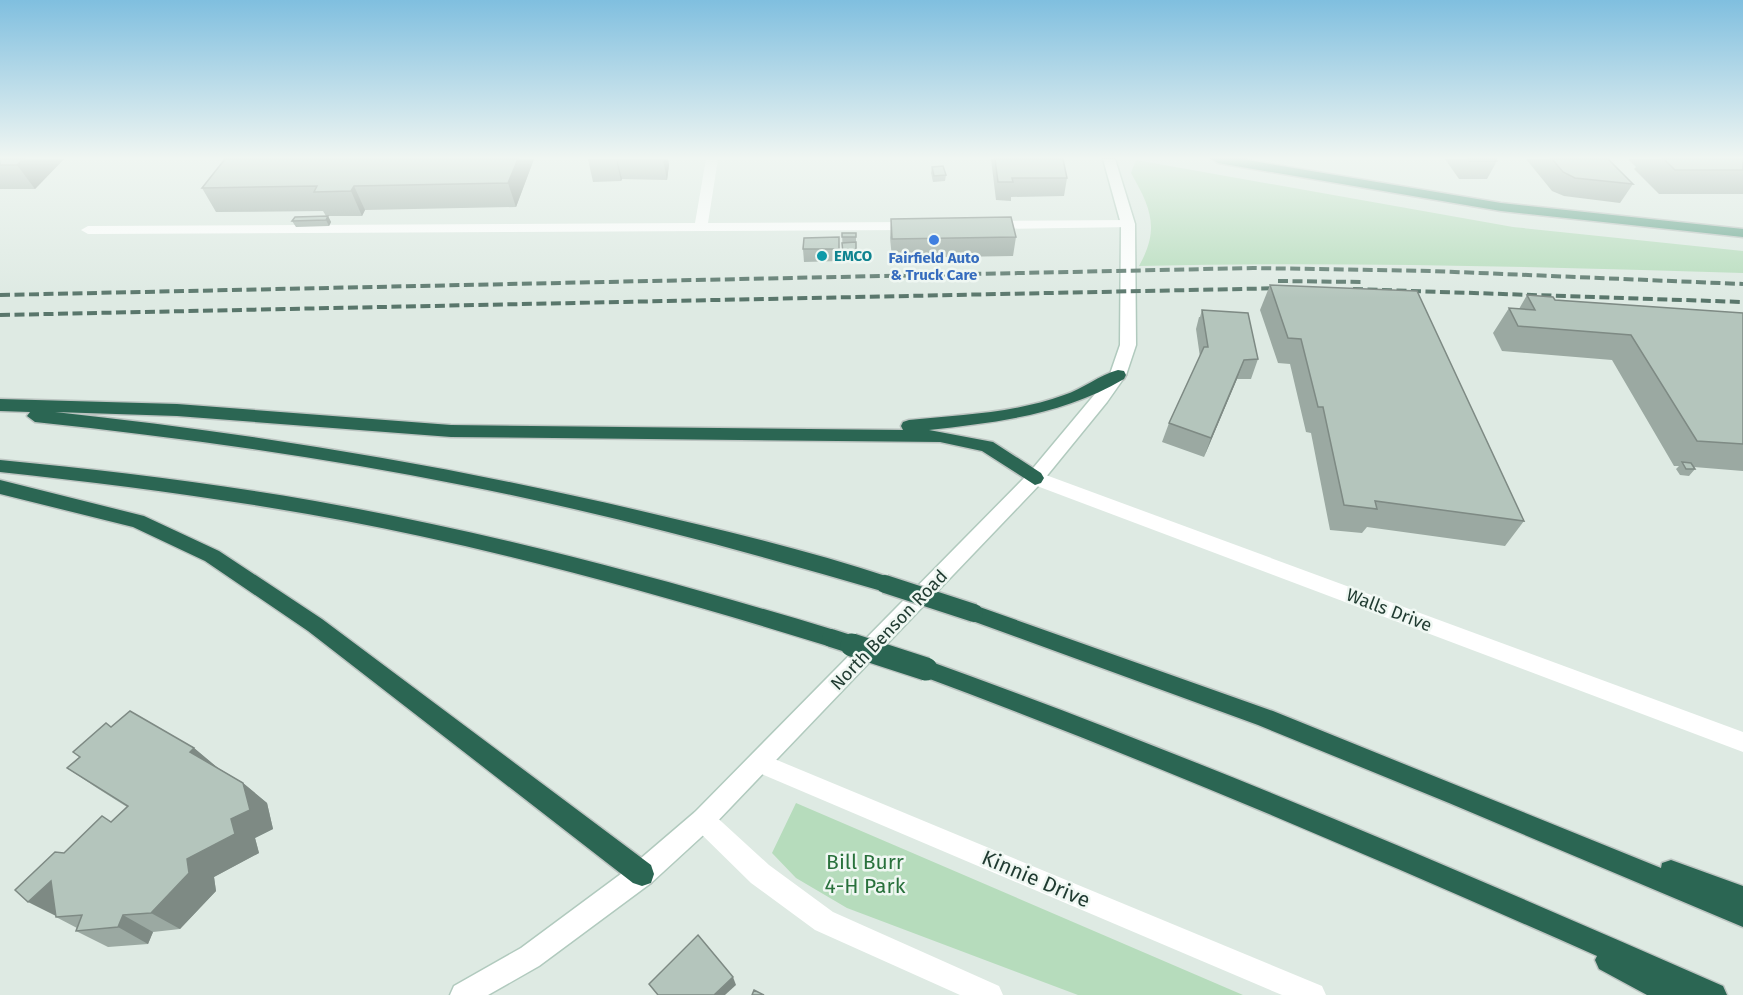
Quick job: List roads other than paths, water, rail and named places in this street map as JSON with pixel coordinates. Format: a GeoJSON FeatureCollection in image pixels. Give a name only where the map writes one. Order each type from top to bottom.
{"type":"FeatureCollection","features":[{"type":"Feature","properties":{"kind":"highway"},"geometry":{"type":"LineString","coordinates":[[785,435],[879,429],[1022,411],[1082,395],[1118,375]]}},
{"type":"Feature","properties":{"kind":"highway"},"geometry":{"type":"LineString","coordinates":[[0,405],[177,410],[452,431],[957,438],[987,446],[1035,478]]}},
{"type":"Feature","properties":{"kind":"highway"},"geometry":{"type":"LineString","coordinates":[[0,413],[241,440],[473,479],[719,536],[885,584],[974,613],[1241,709],[1469,800],[1743,915]]}},
{"type":"Feature","properties":{"kind":"highway"},"geometry":{"type":"LineString","coordinates":[[0,466],[212,491],[415,528],[505,547],[661,587],[831,638],[926,669],[1128,743],[1471,888],[1714,995]]}},
{"type":"Feature","properties":{"kind":"highway"},"geometry":{"type":"LineString","coordinates":[[0,487],[138,521],[212,556],[315,625],[642,874]]}},
{"type":"Feature","properties":{"kind":"highway"},"geometry":{"type":"LineString","coordinates":[[1469,800],[1743,898]]}},
{"type":"Feature","properties":{"kind":"highway"},"geometry":{"type":"LineString","coordinates":[[1471,888],[1674,995]]}},
{"type":"Feature","properties":{"kind":"main road"},"geometry":{"type":"LineString","coordinates":[[1492,205],[1743,233]]}},
{"type":"Feature","properties":{"kind":"street"},"geometry":{"type":"LineString","coordinates":[[701,226],[704,205]]}},
{"type":"Feature","properties":{"kind":"street","name":"North Benson Road"},"geometry":{"type":"LineString","coordinates":[[463,995],[530,957],[642,874],[703,820],[1035,478],[1118,375],[1128,345],[1128,225],[1122,205]]}},
{"type":"Feature","properties":{"kind":"street"},"geometry":{"type":"LineString","coordinates":[[88,230],[934,225]]}},
{"type":"Feature","properties":{"kind":"street"},"geometry":{"type":"LineString","coordinates":[[970,225],[1128,225]]}},
{"type":"Feature","properties":{"kind":"street","name":"Walls Drive"},"geometry":{"type":"LineString","coordinates":[[1035,478],[1743,742]]}},
{"type":"Feature","properties":{"kind":"street","name":"Kinnie Drive"},"geometry":{"type":"LineString","coordinates":[[760,763],[1313,995]]}},
{"type":"Feature","properties":{"kind":"street"},"geometry":{"type":"LineString","coordinates":[[703,820],[760,874],[824,921],[990,995]]}},
{"type":"Feature","properties":{"kind":"railway"},"geometry":{"type":"LineString","coordinates":[[0,295],[1253,268],[1432,271],[1743,284]]}},
{"type":"Feature","properties":{"kind":"railway"},"geometry":{"type":"LineString","coordinates":[[1278,281],[1362,282]]}},
{"type":"Feature","properties":{"kind":"railway"},"geometry":{"type":"LineString","coordinates":[[0,315],[1287,288]]}},
{"type":"Feature","properties":{"kind":"railway"},"geometry":{"type":"LineString","coordinates":[[1353,289],[1743,302]]}},
{"type":"Feature","properties":{"kind":"place","name":"Fairfield Auto & Truck Care"},"geometry":{"type":"Point","coordinates":[934,240]}},
{"type":"Feature","properties":{"kind":"place","name":"EMCO"},"geometry":{"type":"Point","coordinates":[822,256]}},
{"type":"Feature","properties":{"kind":"park label","name":"Bill Burr 4-H Park"},"geometry":{"type":"Point","coordinates":[865,874]}}]}
